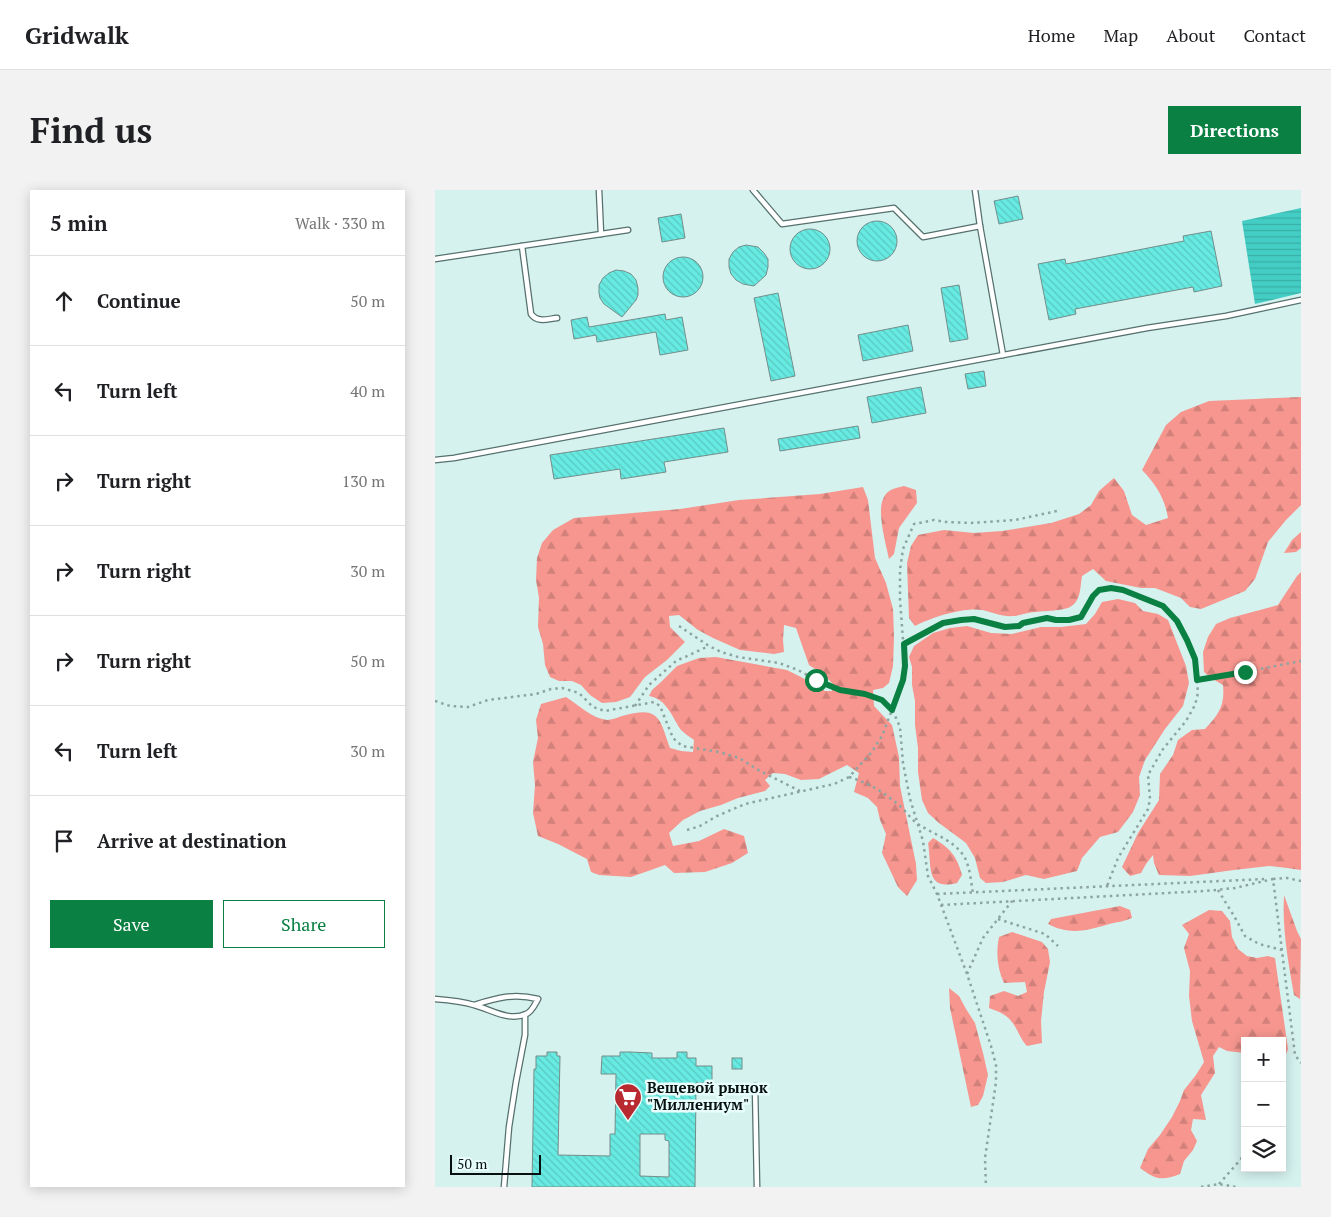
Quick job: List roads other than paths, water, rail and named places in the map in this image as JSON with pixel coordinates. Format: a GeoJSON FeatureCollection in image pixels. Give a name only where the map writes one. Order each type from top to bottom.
{"type":"FeatureCollection","features":[{"type":"Feature","properties":{"kind":"lane"},"geometry":{"type":"LineString","coordinates":[[599,190],[601,234]]}},
{"type":"Feature","properties":{"kind":"lane"},"geometry":{"type":"LineString","coordinates":[[753,190],[782,224],[895,208],[923,237],[980,226]]}},
{"type":"Feature","properties":{"kind":"lane"},"geometry":{"type":"LineString","coordinates":[[975,190],[1003,355]]}},
{"type":"Feature","properties":{"kind":"lane"},"geometry":{"type":"LineString","coordinates":[[435,259],[628,230]]}},
{"type":"Feature","properties":{"kind":"lane"},"geometry":{"type":"LineString","coordinates":[[522,246],[531,314],[534,318],[540,320],[557,318]]}},
{"type":"Feature","properties":{"kind":"lane"},"geometry":{"type":"LineString","coordinates":[[435,460],[1147,328],[1226,316],[1301,300]]}},
{"type":"Feature","properties":{"kind":"lane"},"geometry":{"type":"LineString","coordinates":[[435,999],[474,1005],[505,1016],[529,1013],[538,999],[524,996],[507,996],[474,1005]]}},
{"type":"Feature","properties":{"kind":"lane"},"geometry":{"type":"LineString","coordinates":[[504,1187],[509,1127],[525,1035],[525,1015]]}},
{"type":"Feature","properties":{"kind":"lane"},"geometry":{"type":"LineString","coordinates":[[755,1086],[757,1187]]}},
{"type":"Feature","properties":{"kind":"water"},"geometry":{"type":"Polygon","coordinates":[[[1301,208],[1301,293],[1255,304],[1242,221],[1301,208]]]}},
{"type":"Feature","properties":{"kind":"place","name":"Вещевой рынок \"Миллениум\""},"geometry":{"type":"Point","coordinates":[628,1121]}}]}
